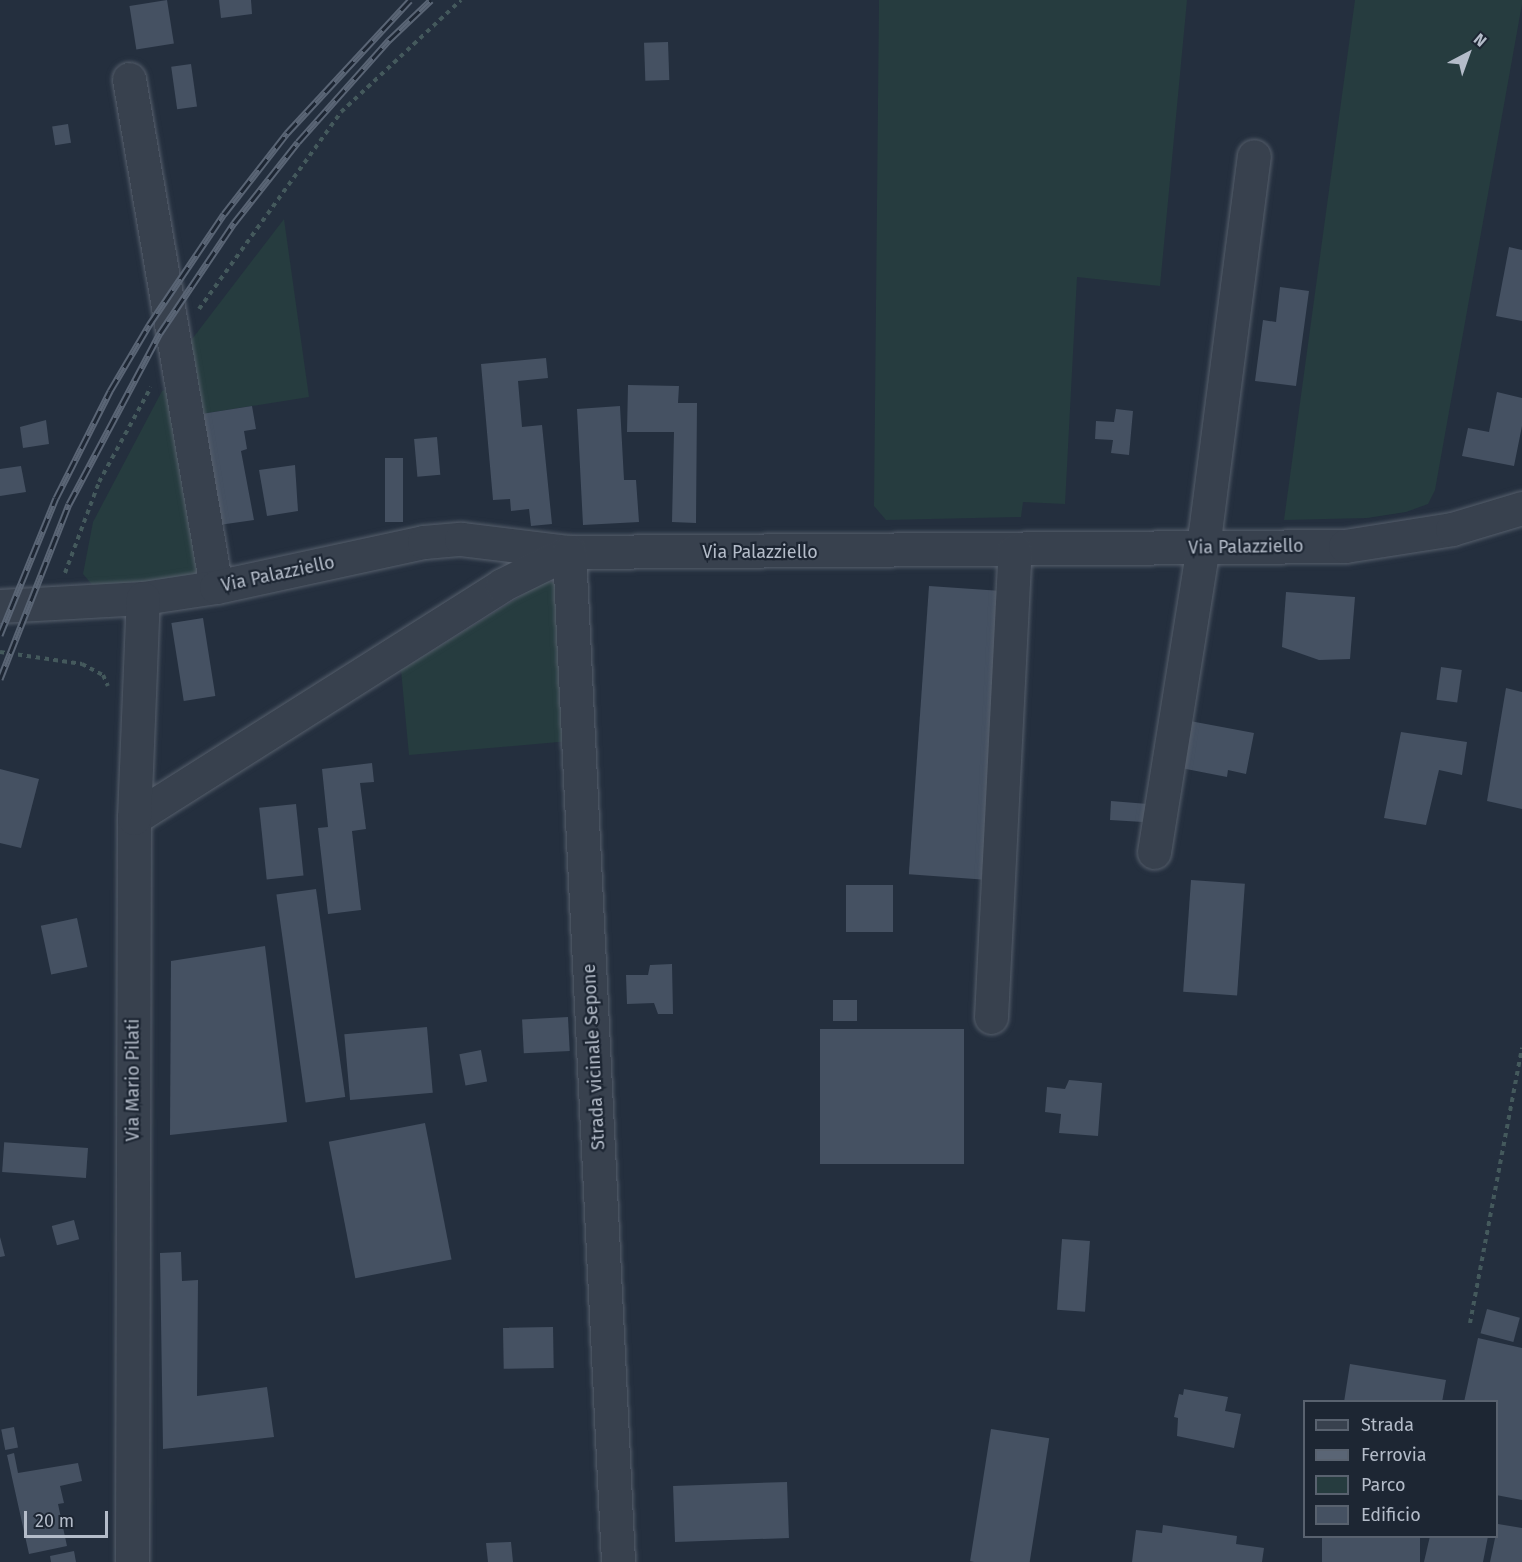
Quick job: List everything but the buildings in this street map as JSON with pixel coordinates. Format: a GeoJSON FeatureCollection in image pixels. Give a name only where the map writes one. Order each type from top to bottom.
{"type":"FeatureCollection","features":[{"type":"Feature","properties":{"kind":"street"},"geometry":{"type":"LineString","coordinates":[[129,80],[216,587]]}},
{"type":"Feature","properties":{"kind":"street"},"geometry":{"type":"LineString","coordinates":[[1155,852],[1203,547],[1254,156]]}},
{"type":"Feature","properties":{"kind":"street","name":"Via Palazziello"},"geometry":{"type":"LineString","coordinates":[[0,606],[54,605],[143,598],[216,587],[424,542],[461,539],[569,552],[1015,551],[1345,546],[1452,529],[1522,508]]}},
{"type":"Feature","properties":{"kind":"street"},"geometry":{"type":"LineString","coordinates":[[991,1017],[1015,551]]}},
{"type":"Feature","properties":{"kind":"street"},"geometry":{"type":"LineString","coordinates":[[134,818],[502,585],[569,552]]}},
{"type":"Feature","properties":{"kind":"street","name":"Strada vicinale Sepone"},"geometry":{"type":"LineString","coordinates":[[569,552],[618,1562]]}},
{"type":"Feature","properties":{"kind":"street","name":"Via Mario Pilati"},"geometry":{"type":"LineString","coordinates":[[132,1562],[134,818],[143,598]]}},
{"type":"Feature","properties":{"kind":"path"},"geometry":{"type":"LineString","coordinates":[[175,344],[341,112],[461,0]]}},
{"type":"Feature","properties":{"kind":"path"},"geometry":{"type":"LineString","coordinates":[[54,605],[99,482],[153,383]]}},
{"type":"Feature","properties":{"kind":"path"},"geometry":{"type":"LineString","coordinates":[[1470,1323],[1522,1048]]}},
{"type":"Feature","properties":{"kind":"green space"},"geometry":{"type":"Polygon","coordinates":[[[879,0],[1187,0],[1160,286],[1077,277],[1065,504],[1023,502],[1021,517],[886,520],[874,506],[879,0]]]}},
{"type":"Feature","properties":{"kind":"green space"},"geometry":{"type":"Polygon","coordinates":[[[1355,0],[1522,0],[1522,4],[1435,490],[1428,504],[1406,512],[1367,518],[1284,520],[1355,0]]]}},
{"type":"Feature","properties":{"kind":"green space"},"geometry":{"type":"Polygon","coordinates":[[[284,219],[309,397],[195,415],[186,347],[284,219]]]}},
{"type":"Feature","properties":{"kind":"green space"},"geometry":{"type":"Polygon","coordinates":[[[168,389],[209,575],[94,587],[83,574],[93,522],[162,391],[168,389]]]}},
{"type":"Feature","properties":{"kind":"green space"},"geometry":{"type":"Polygon","coordinates":[[[545,581],[556,583],[570,741],[409,755],[401,670],[545,581]]]}},
{"type":"Feature","properties":{"kind":"railway"},"geometry":{"type":"LineString","coordinates":[[0,635],[56,498],[110,391],[149,325],[224,214],[287,133],[410,0]]}},
{"type":"Feature","properties":{"kind":"railway"},"geometry":{"type":"LineString","coordinates":[[0,679],[69,504],[160,333],[234,223],[298,142],[389,40],[431,0]]}}]}
